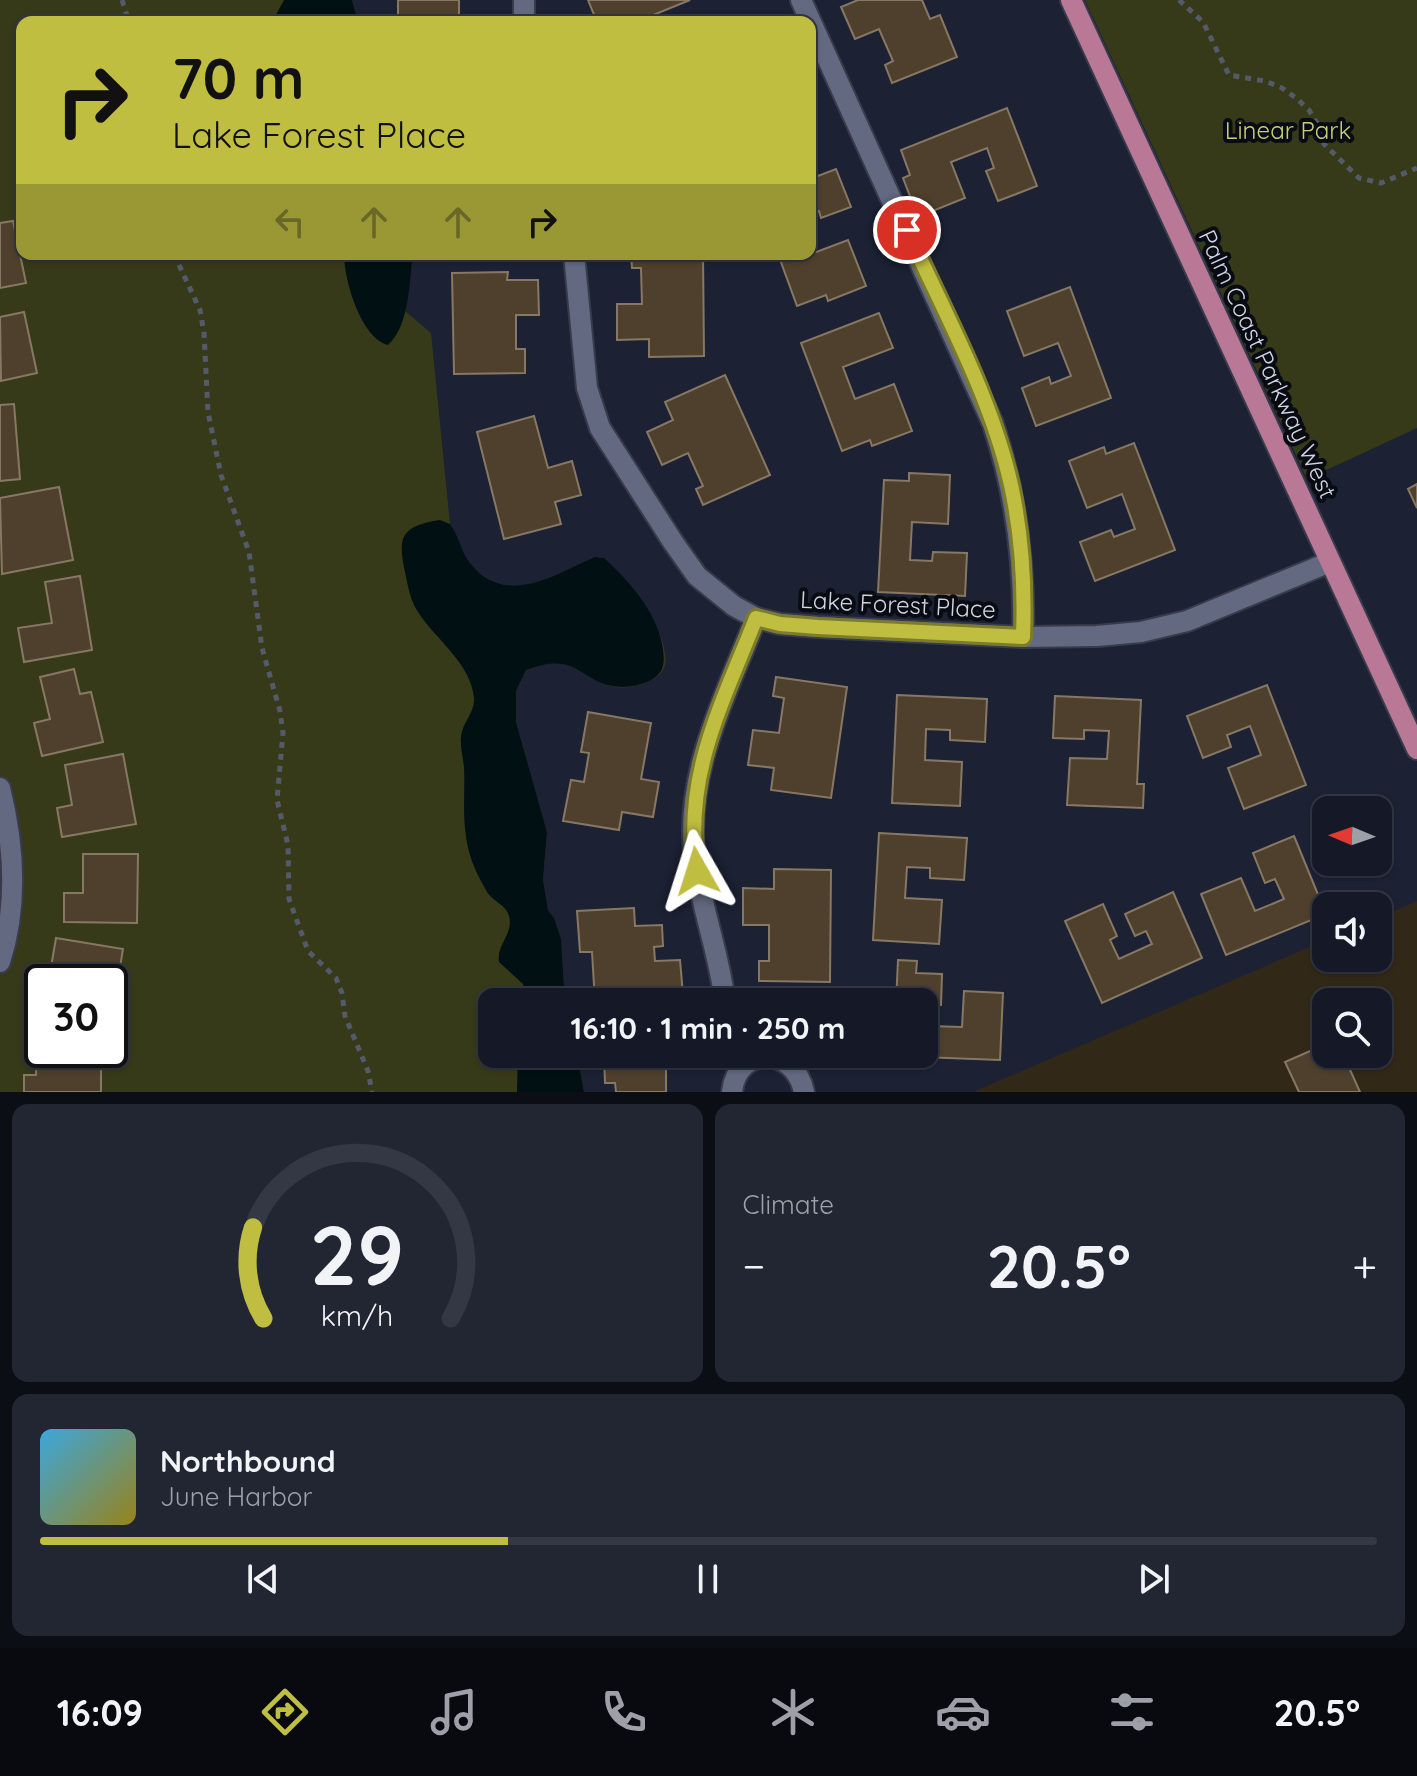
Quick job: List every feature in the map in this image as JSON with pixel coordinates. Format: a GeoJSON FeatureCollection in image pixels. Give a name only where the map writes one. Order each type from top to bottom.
{"type":"FeatureCollection","features":[{"type":"Feature","properties":{"kind":"main road","name":"Palm Coast Parkway West"},"geometry":{"type":"LineString","coordinates":[[1071,0],[1417,749]]}},
{"type":"Feature","properties":{"kind":"street","name":"Lake Forest Place"},"geometry":{"type":"LineString","coordinates":[[575,260],[587,388],[600,428],[697,576],[734,606],[756,618],[780,624],[1023,637],[1020,533],[1011,485],[993,424],[816,33]]}},
{"type":"Feature","properties":{"kind":"street"},"geometry":{"type":"LineString","coordinates":[[1023,637],[1141,632],[1187,621],[1330,562]]}},
{"type":"Feature","properties":{"kind":"street"},"geometry":{"type":"LineString","coordinates":[[723,988],[718,951],[696,863],[694,796],[709,738],[756,618]]}},
{"type":"Feature","properties":{"kind":"street"},"geometry":{"type":"LineString","coordinates":[[0,788],[12,870],[9,915],[0,962]]}},
{"type":"Feature","properties":{"kind":"street"},"geometry":{"type":"LineString","coordinates":[[732,1092],[738,1068]]}},
{"type":"Feature","properties":{"kind":"street"},"geometry":{"type":"LineString","coordinates":[[792,1068],[802,1080],[804,1092]]}},
{"type":"Feature","properties":{"kind":"path"},"geometry":{"type":"LineString","coordinates":[[1179,0],[1203,22],[1229,75],[1265,81],[1296,98],[1309,110],[1324,144],[1359,178],[1381,183],[1417,168]]}},
{"type":"Feature","properties":{"kind":"path"},"geometry":{"type":"LineString","coordinates":[[177,260],[200,310],[208,412],[221,475],[249,552],[262,648],[280,711],[283,733],[277,800],[288,845],[289,899],[308,951],[336,978],[345,1016],[368,1071],[372,1092]]}},
{"type":"Feature","properties":{"kind":"shaded area"},"geometry":{"type":"Polygon","coordinates":[[[284,0],[352,0],[356,16],[275,16],[284,0]]]}},
{"type":"Feature","properties":{"kind":"shaded area"},"geometry":{"type":"Polygon","coordinates":[[[345,260],[412,260],[405,315],[388,345],[378,340],[362,320],[345,260]]]}},
{"type":"Feature","properties":{"kind":"shaded area"},"geometry":{"type":"Polygon","coordinates":[[[440,520],[450,524],[470,563],[499,584],[530,584],[595,557],[604,558],[631,586],[659,632],[664,661],[659,674],[642,684],[612,686],[570,666],[553,664],[526,670],[516,691],[516,722],[547,832],[543,880],[548,910],[561,939],[564,988],[524,988],[499,962],[500,950],[509,928],[509,916],[486,890],[475,868],[469,853],[464,820],[461,741],[474,703],[471,685],[459,663],[415,607],[403,560],[405,535],[427,522],[440,520]]]}},
{"type":"Feature","properties":{"kind":"shaded area"},"geometry":{"type":"Polygon","coordinates":[[[1417,901],[1417,1092],[973,1092],[1312,946],[1312,972],[1392,972],[1392,912],[1417,901]]]}},
{"type":"Feature","properties":{"kind":"shaded area"},"geometry":{"type":"Polygon","coordinates":[[[518,1068],[580,1068],[584,1092],[517,1092],[518,1068]]]}},
{"type":"Feature","properties":{"kind":"green space"},"geometry":{"type":"Polygon","coordinates":[[[0,0],[352,0],[356,16],[16,16],[16,260],[412,260],[405,311],[431,333],[450,524],[467,560],[496,585],[518,587],[600,557],[634,591],[663,642],[666,658],[663,670],[642,684],[610,686],[568,665],[552,664],[526,670],[516,691],[516,722],[547,832],[543,880],[548,910],[561,939],[564,988],[478,988],[478,1068],[580,1068],[584,1092],[0,1092],[0,0]]]}},
{"type":"Feature","properties":{"kind":"green space","name":"Linear Park"},"geometry":{"type":"Polygon","coordinates":[[[1085,0],[1417,0],[1417,428],[1307,479],[1085,0]]]}},
{"type":"Feature","properties":{"kind":"building"},"geometry":{"type":"Polygon","coordinates":[[[398,0],[459,0],[459,16],[398,15],[398,0]]]}},
{"type":"Feature","properties":{"kind":"building"},"geometry":{"type":"Polygon","coordinates":[[[588,0],[690,0],[651,16],[595,16],[588,0]]]}},
{"type":"Feature","properties":{"kind":"building"},"geometry":{"type":"Polygon","coordinates":[[[858,0],[922,0],[930,19],[940,15],[957,57],[892,83],[885,65],[893,61],[879,29],[855,39],[841,7],[858,0]]]}},
{"type":"Feature","properties":{"kind":"building"},"geometry":{"type":"Polygon","coordinates":[[[1007,108],[1037,186],[998,201],[986,171],[994,168],[987,148],[951,162],[965,198],[918,217],[903,178],[910,175],[901,150],[1007,108]]]}},
{"type":"Feature","properties":{"kind":"building"},"geometry":{"type":"Polygon","coordinates":[[[836,169],[851,207],[821,218],[819,211],[816,212],[816,177],[836,169]]]}},
{"type":"Feature","properties":{"kind":"building"},"geometry":{"type":"Polygon","coordinates":[[[13,221],[16,260],[21,260],[26,283],[0,288],[0,223],[13,221]]]}},
{"type":"Feature","properties":{"kind":"building"},"geometry":{"type":"Polygon","coordinates":[[[848,240],[866,286],[828,301],[826,295],[797,306],[780,260],[816,260],[816,252],[848,240]]]}},
{"type":"Feature","properties":{"kind":"building"},"geometry":{"type":"Polygon","coordinates":[[[631,260],[703,260],[704,356],[649,357],[649,339],[617,340],[617,304],[642,304],[641,268],[632,268],[631,260]]]}},
{"type":"Feature","properties":{"kind":"building"},"geometry":{"type":"Polygon","coordinates":[[[508,272],[507,280],[538,280],[539,315],[516,315],[516,349],[525,349],[525,373],[454,374],[452,273],[508,272]]]}},
{"type":"Feature","properties":{"kind":"building"},"geometry":{"type":"Polygon","coordinates":[[[1070,287],[1111,398],[1036,426],[1022,388],[1049,377],[1051,384],[1071,376],[1058,343],[1024,356],[1007,311],[1070,287]]]}},
{"type":"Feature","properties":{"kind":"building"},"geometry":{"type":"Polygon","coordinates":[[[24,312],[37,373],[1,381],[0,317],[24,312]]]}},
{"type":"Feature","properties":{"kind":"building"},"geometry":{"type":"Polygon","coordinates":[[[879,313],[893,348],[843,367],[855,399],[894,384],[912,431],[872,446],[870,440],[842,451],[801,343],[879,313]]]}},
{"type":"Feature","properties":{"kind":"building"},"geometry":{"type":"Polygon","coordinates":[[[725,375],[770,475],[703,505],[696,489],[703,486],[688,453],[662,465],[647,432],[673,420],[665,402],[725,375]]]}},
{"type":"Feature","properties":{"kind":"building"},"geometry":{"type":"Polygon","coordinates":[[[14,404],[20,479],[0,481],[0,405],[14,404]]]}},
{"type":"Feature","properties":{"kind":"building"},"geometry":{"type":"Polygon","coordinates":[[[534,416],[548,468],[572,461],[581,495],[555,502],[561,524],[504,539],[477,432],[534,416]]]}},
{"type":"Feature","properties":{"kind":"building"},"geometry":{"type":"Polygon","coordinates":[[[1134,443],[1175,550],[1095,581],[1080,542],[1111,530],[1114,537],[1135,529],[1122,494],[1087,508],[1069,461],[1104,447],[1106,454],[1134,443]]]}},
{"type":"Feature","properties":{"kind":"building"},"geometry":{"type":"Polygon","coordinates":[[[909,473],[950,475],[948,524],[912,522],[910,560],[932,561],[933,552],[967,553],[965,596],[878,592],[884,480],[909,481],[909,473]]]}},
{"type":"Feature","properties":{"kind":"building"},"geometry":{"type":"Polygon","coordinates":[[[1417,484],[1417,508],[1408,489],[1417,484]]]}},
{"type":"Feature","properties":{"kind":"building"},"geometry":{"type":"Polygon","coordinates":[[[59,487],[73,560],[2,574],[0,498],[59,487]]]}},
{"type":"Feature","properties":{"kind":"building"},"geometry":{"type":"Polygon","coordinates":[[[80,576],[92,650],[24,662],[18,628],[52,623],[45,582],[80,576]]]}},
{"type":"Feature","properties":{"kind":"building"},"geometry":{"type":"Polygon","coordinates":[[[74,669],[80,694],[91,692],[103,742],[42,756],[34,723],[50,719],[40,677],[74,669]]]}},
{"type":"Feature","properties":{"kind":"building"},"geometry":{"type":"Polygon","coordinates":[[[776,677],[847,687],[831,798],[771,790],[774,768],[748,765],[753,730],[779,733],[784,698],[773,696],[776,677]]]}},
{"type":"Feature","properties":{"kind":"building"},"geometry":{"type":"Polygon","coordinates":[[[1267,685],[1306,785],[1244,809],[1228,768],[1261,755],[1250,726],[1227,735],[1231,747],[1203,758],[1187,716],[1267,685]]]}},
{"type":"Feature","properties":{"kind":"building"},"geometry":{"type":"Polygon","coordinates":[[[897,695],[987,699],[985,742],[950,740],[950,730],[926,729],[925,760],[962,762],[960,806],[892,803],[897,695]]]}},
{"type":"Feature","properties":{"kind":"building"},"geometry":{"type":"Polygon","coordinates":[[[1055,696],[1141,700],[1137,784],[1144,784],[1143,808],[1067,805],[1070,758],[1107,759],[1109,731],[1084,730],[1084,739],[1053,738],[1055,696]]]}},
{"type":"Feature","properties":{"kind":"building"},"geometry":{"type":"Polygon","coordinates":[[[588,712],[651,723],[641,779],[659,782],[653,817],[622,812],[619,830],[563,821],[571,780],[584,782],[589,753],[581,752],[588,712]]]}},
{"type":"Feature","properties":{"kind":"building"},"geometry":{"type":"Polygon","coordinates":[[[123,754],[136,824],[62,837],[57,808],[72,805],[65,765],[123,754]]]}},
{"type":"Feature","properties":{"kind":"building"},"geometry":{"type":"Polygon","coordinates":[[[879,833],[967,838],[964,880],[930,878],[930,868],[907,867],[905,898],[942,900],[939,944],[873,940],[879,833]]]}},
{"type":"Feature","properties":{"kind":"building"},"geometry":{"type":"Polygon","coordinates":[[[1294,836],[1317,892],[1312,892],[1312,920],[1226,955],[1201,894],[1241,878],[1255,911],[1284,899],[1275,879],[1265,883],[1253,853],[1294,836]]]}},
{"type":"Feature","properties":{"kind":"building"},"geometry":{"type":"Polygon","coordinates":[[[83,854],[138,854],[137,923],[64,922],[64,893],[83,893],[83,854]]]}},
{"type":"Feature","properties":{"kind":"building"},"geometry":{"type":"Polygon","coordinates":[[[774,869],[831,870],[830,982],[759,981],[759,961],[769,961],[769,925],[743,925],[743,888],[774,889],[774,869]]]}},
{"type":"Feature","properties":{"kind":"building"},"geometry":{"type":"Polygon","coordinates":[[[1173,892],[1202,958],[1102,1003],[1065,921],[1103,904],[1117,936],[1110,940],[1119,959],[1152,944],[1146,931],[1135,936],[1125,914],[1173,892]]]}},
{"type":"Feature","properties":{"kind":"building"},"geometry":{"type":"Polygon","coordinates":[[[634,908],[635,926],[662,925],[663,946],[654,947],[655,961],[680,960],[682,988],[594,988],[592,952],[580,952],[577,911],[634,908]]]}},
{"type":"Feature","properties":{"kind":"building"},"geometry":{"type":"Polygon","coordinates":[[[56,938],[123,949],[121,964],[52,964],[56,938]]]}},
{"type":"Feature","properties":{"kind":"building"},"geometry":{"type":"Polygon","coordinates":[[[898,960],[917,961],[916,973],[942,974],[941,1005],[938,1005],[938,988],[897,988],[898,960]]]}},
{"type":"Feature","properties":{"kind":"building"},"geometry":{"type":"Polygon","coordinates":[[[964,991],[1003,993],[1000,1060],[938,1058],[938,1026],[962,1027],[964,991]]]}},
{"type":"Feature","properties":{"kind":"building"},"geometry":{"type":"Polygon","coordinates":[[[1312,1050],[1312,1068],[1349,1068],[1360,1092],[1299,1092],[1285,1062],[1312,1050]]]}},
{"type":"Feature","properties":{"kind":"building"},"geometry":{"type":"Polygon","coordinates":[[[36,1068],[101,1068],[101,1092],[24,1092],[24,1075],[36,1075],[36,1068]]]}},
{"type":"Feature","properties":{"kind":"building"},"geometry":{"type":"Polygon","coordinates":[[[604,1068],[666,1068],[666,1092],[616,1092],[615,1083],[605,1083],[604,1068]]]}},
{"type":"Feature","properties":{"kind":"route"},"geometry":{"type":"LineString","coordinates":[[697,871],[693,816],[698,776],[709,738],[756,618],[780,624],[818,627],[1023,637],[1020,533],[1003,455],[977,384],[907,230]]}}]}
